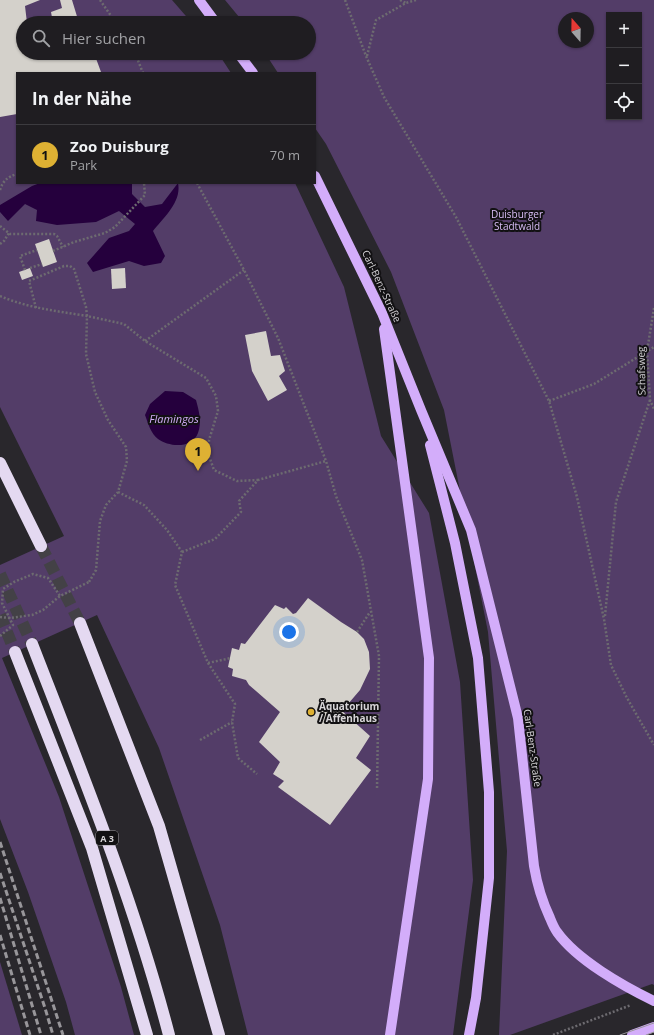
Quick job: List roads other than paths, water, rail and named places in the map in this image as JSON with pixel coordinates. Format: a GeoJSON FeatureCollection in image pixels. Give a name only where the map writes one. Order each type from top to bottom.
{"type":"FeatureCollection","features":[{"type":"Feature","properties":{"kind":"highway"},"geometry":{"type":"LineString","coordinates":[[0,463],[41,546]]}},
{"type":"Feature","properties":{"kind":"highway"},"geometry":{"type":"LineString","coordinates":[[80,623],[159,826],[219,1035]]}},
{"type":"Feature","properties":{"kind":"highway","name":"A 3"},"geometry":{"type":"LineString","coordinates":[[32,644],[110,846],[159,996],[169,1035]]}},
{"type":"Feature","properties":{"kind":"highway","name":"A 3"},"geometry":{"type":"LineString","coordinates":[[16,652],[92,848],[147,1035]]}},
{"type":"Feature","properties":{"kind":"main road"},"geometry":{"type":"LineString","coordinates":[[199,0],[211,16]]}},
{"type":"Feature","properties":{"kind":"main road"},"geometry":{"type":"LineString","coordinates":[[243,60],[252,72]]}},
{"type":"Feature","properties":{"kind":"main road","name":"Carl-Benz-Straße"},"geometry":{"type":"LineString","coordinates":[[316,178],[382,313],[471,530],[518,718],[534,866],[544,905],[557,932],[572,948],[598,969],[651,1000]]}},
{"type":"Feature","properties":{"kind":"main road"},"geometry":{"type":"LineString","coordinates":[[382,313],[428,658],[428,779],[390,1035]]}},
{"type":"Feature","properties":{"kind":"main road","name":"Carl-Benz-Straße"},"geometry":{"type":"LineString","coordinates":[[421,410],[455,543],[478,658],[489,784],[489,878],[476,998],[469,1035]]}},
{"type":"Feature","properties":{"kind":"main road"},"geometry":{"type":"LineString","coordinates":[[632,1035],[651,1030]]}},
{"type":"Feature","properties":{"kind":"water"},"geometry":{"type":"Polygon","coordinates":[[[37,184],[132,184],[132,194],[145,207],[162,204],[178,184],[177,197],[171,209],[153,231],[165,256],[161,263],[144,266],[129,261],[93,272],[87,263],[109,238],[129,231],[135,224],[119,211],[96,222],[57,225],[36,221],[37,210],[25,204],[8,221],[0,212],[0,205],[37,184]]]}},
{"type":"Feature","properties":{"kind":"water","name":"Flamingos"},"geometry":{"type":"Polygon","coordinates":[[[165,391],[183,392],[196,400],[200,425],[198,433],[191,442],[180,445],[168,444],[158,439],[152,431],[145,415],[150,404],[165,391]]]}},
{"type":"Feature","properties":{"kind":"tunnel"},"geometry":{"type":"LineString","coordinates":[[41,546],[80,623]]}},
{"type":"Feature","properties":{"kind":"tunnel"},"geometry":{"type":"LineString","coordinates":[[0,574],[32,644]]}},
{"type":"Feature","properties":{"kind":"tunnel"},"geometry":{"type":"LineString","coordinates":[[0,615],[15,652]]}},
{"type":"Feature","properties":{"kind":"tram line"},"geometry":{"type":"LineString","coordinates":[[620,1035],[654,1023]]}},
{"type":"Feature","properties":{"kind":"tram line"},"geometry":{"type":"LineString","coordinates":[[646,1035],[654,1032]]}},
{"type":"Feature","properties":{"kind":"railway"},"geometry":{"type":"LineString","coordinates":[[0,842],[63,1035]]}},
{"type":"Feature","properties":{"kind":"railway"},"geometry":{"type":"LineString","coordinates":[[0,873],[53,1035]]}},
{"type":"Feature","properties":{"kind":"railway"},"geometry":{"type":"LineString","coordinates":[[0,898],[41,1035]]}},
{"type":"Feature","properties":{"kind":"railway"},"geometry":{"type":"LineString","coordinates":[[0,935],[30,1035]]}},
{"type":"Feature","properties":{"kind":"place","name":"Zoo Duisburg"},"geometry":{"type":"Point","coordinates":[198,471]}},
{"type":"Feature","properties":{"kind":"place","name":"Äquatorium / Affenhaus"},"geometry":{"type":"Point","coordinates":[311,712]}},
{"type":"Feature","properties":{"kind":"park label","name":"Duisburger Stadtwald"},"geometry":{"type":"Point","coordinates":[517,220]}}]}
